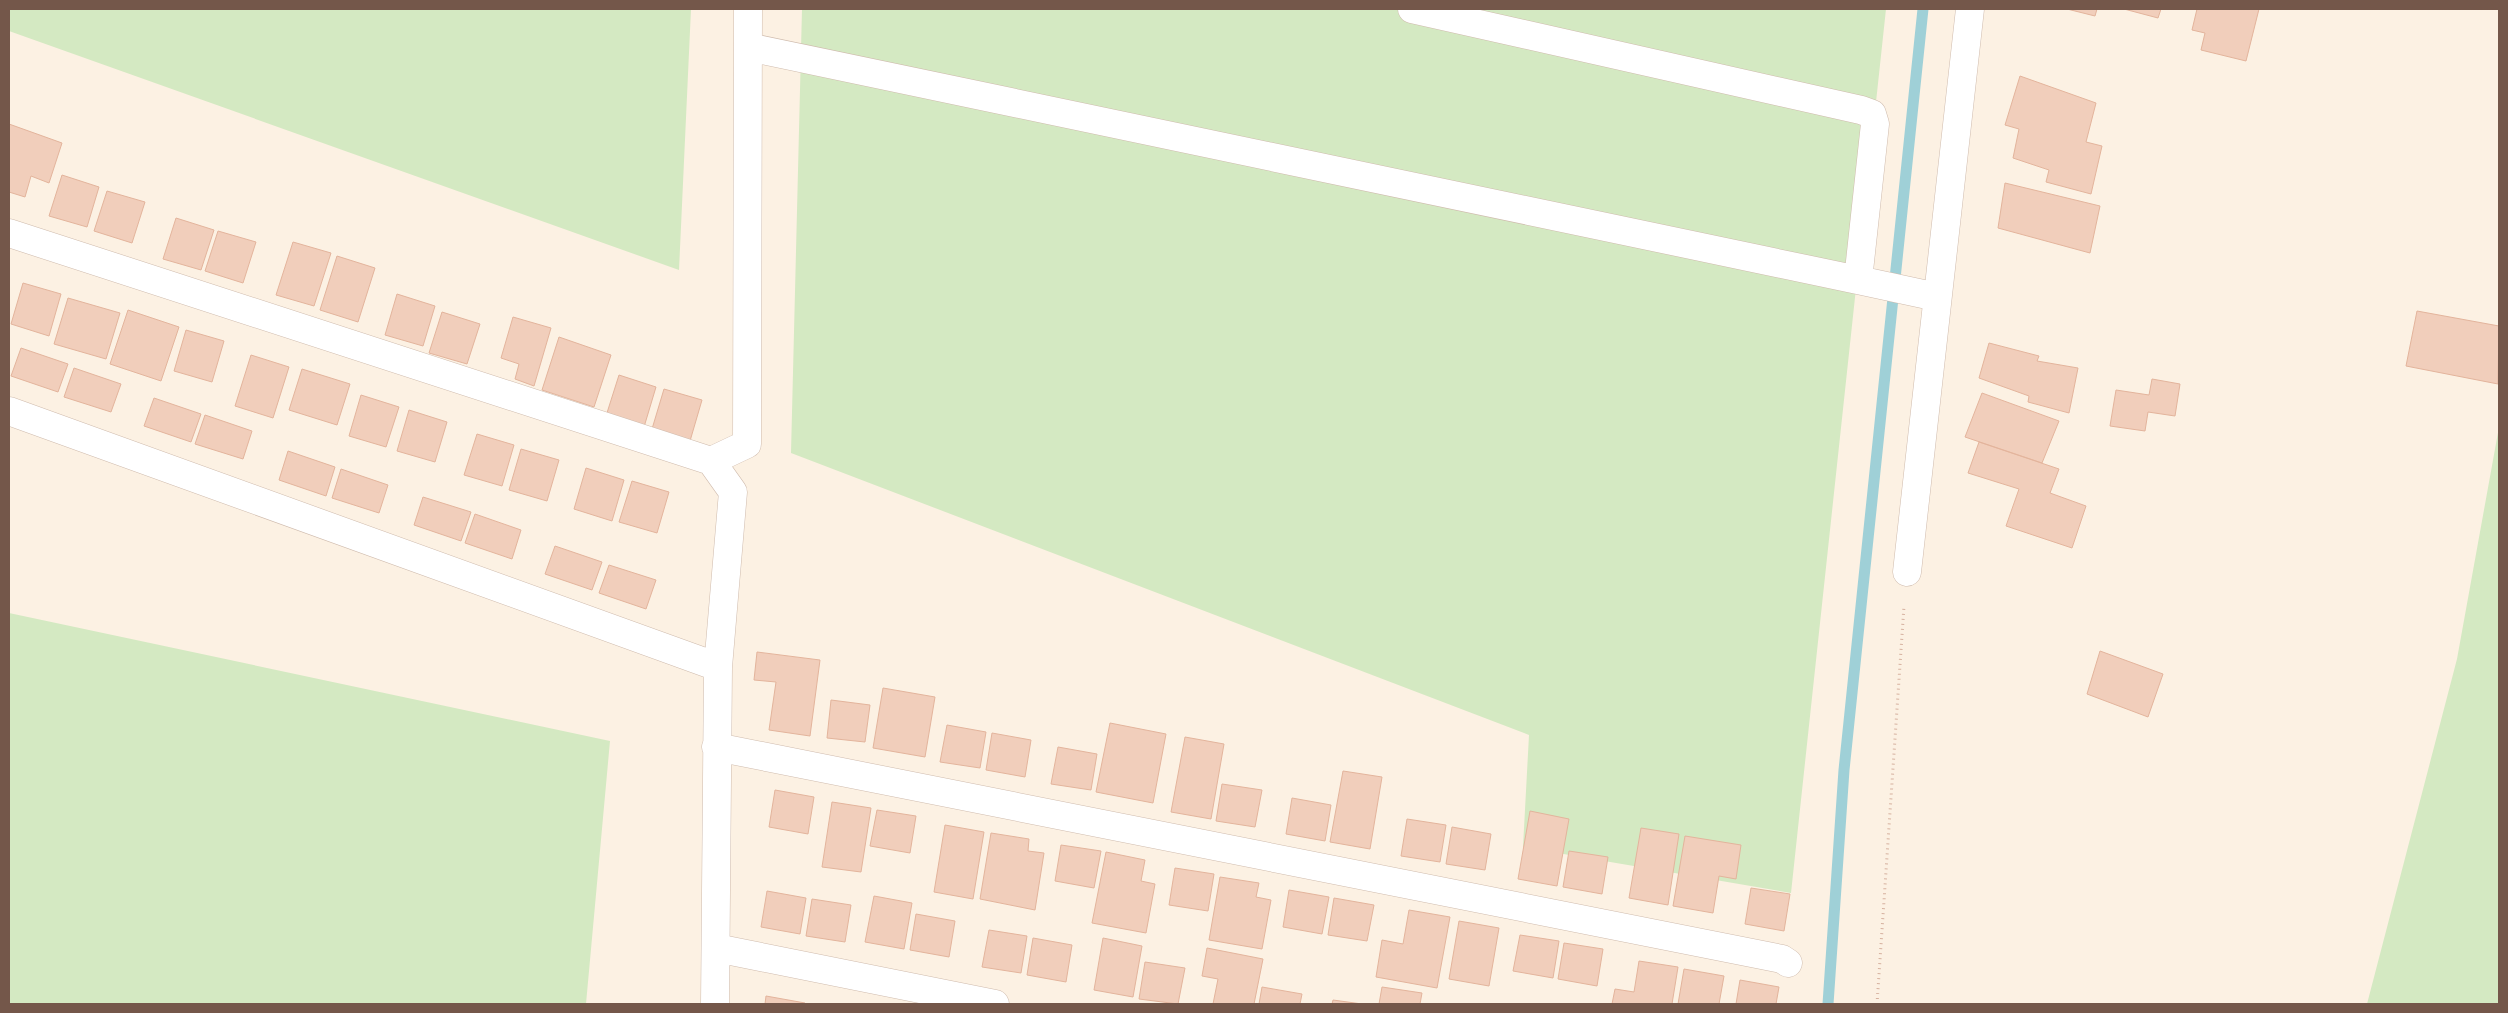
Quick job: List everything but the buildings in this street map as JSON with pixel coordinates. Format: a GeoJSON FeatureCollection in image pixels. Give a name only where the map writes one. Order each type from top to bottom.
{"type":"FeatureCollection","features":[{"type":"Feature","properties":{"kind":"street"},"geometry":{"type":"LineString","coordinates":[[711,461],[748,444],[748,9]]}},
{"type":"Feature","properties":{"kind":"street"},"geometry":{"type":"LineString","coordinates":[[1412,9],[1872,114],[1875,124],[1858,280]]}},
{"type":"Feature","properties":{"kind":"street"},"geometry":{"type":"LineString","coordinates":[[1907,572],[1970,9]]}},
{"type":"Feature","properties":{"kind":"street"},"geometry":{"type":"LineString","coordinates":[[748,47],[1937,297]]}},
{"type":"Feature","properties":{"kind":"street"},"geometry":{"type":"LineString","coordinates":[[9,233],[711,461],[733,492],[718,667],[715,1004]]}},
{"type":"Feature","properties":{"kind":"street"},"geometry":{"type":"LineString","coordinates":[[9,412],[718,667]]}},
{"type":"Feature","properties":{"kind":"street"},"geometry":{"type":"LineString","coordinates":[[716,747],[1782,959],[1788,963]]}},
{"type":"Feature","properties":{"kind":"street"},"geometry":{"type":"LineString","coordinates":[[716,948],[995,1004]]}},
{"type":"Feature","properties":{"kind":"path"},"geometry":{"type":"LineString","coordinates":[[1877,1004],[1907,572]]}},
{"type":"Feature","properties":{"kind":"green space"},"geometry":{"type":"Polygon","coordinates":[[[9,9],[691,9],[679,270],[9,31],[9,9]]]}},
{"type":"Feature","properties":{"kind":"green space"},"geometry":{"type":"Polygon","coordinates":[[[802,9],[1886,9],[1791,893],[1523,847],[1529,735],[791,453],[802,9]]]}},
{"type":"Feature","properties":{"kind":"green space"},"geometry":{"type":"Polygon","coordinates":[[[2499,427],[2499,1004],[2367,1004],[2457,659],[2499,427]]]}},
{"type":"Feature","properties":{"kind":"green space"},"geometry":{"type":"Polygon","coordinates":[[[9,613],[610,741],[586,1004],[9,1004],[9,613]]]}},
{"type":"Feature","properties":{"kind":"waterway"},"geometry":{"type":"LineString","coordinates":[[1828,1004],[1844,770],[1923,9]]}}]}
